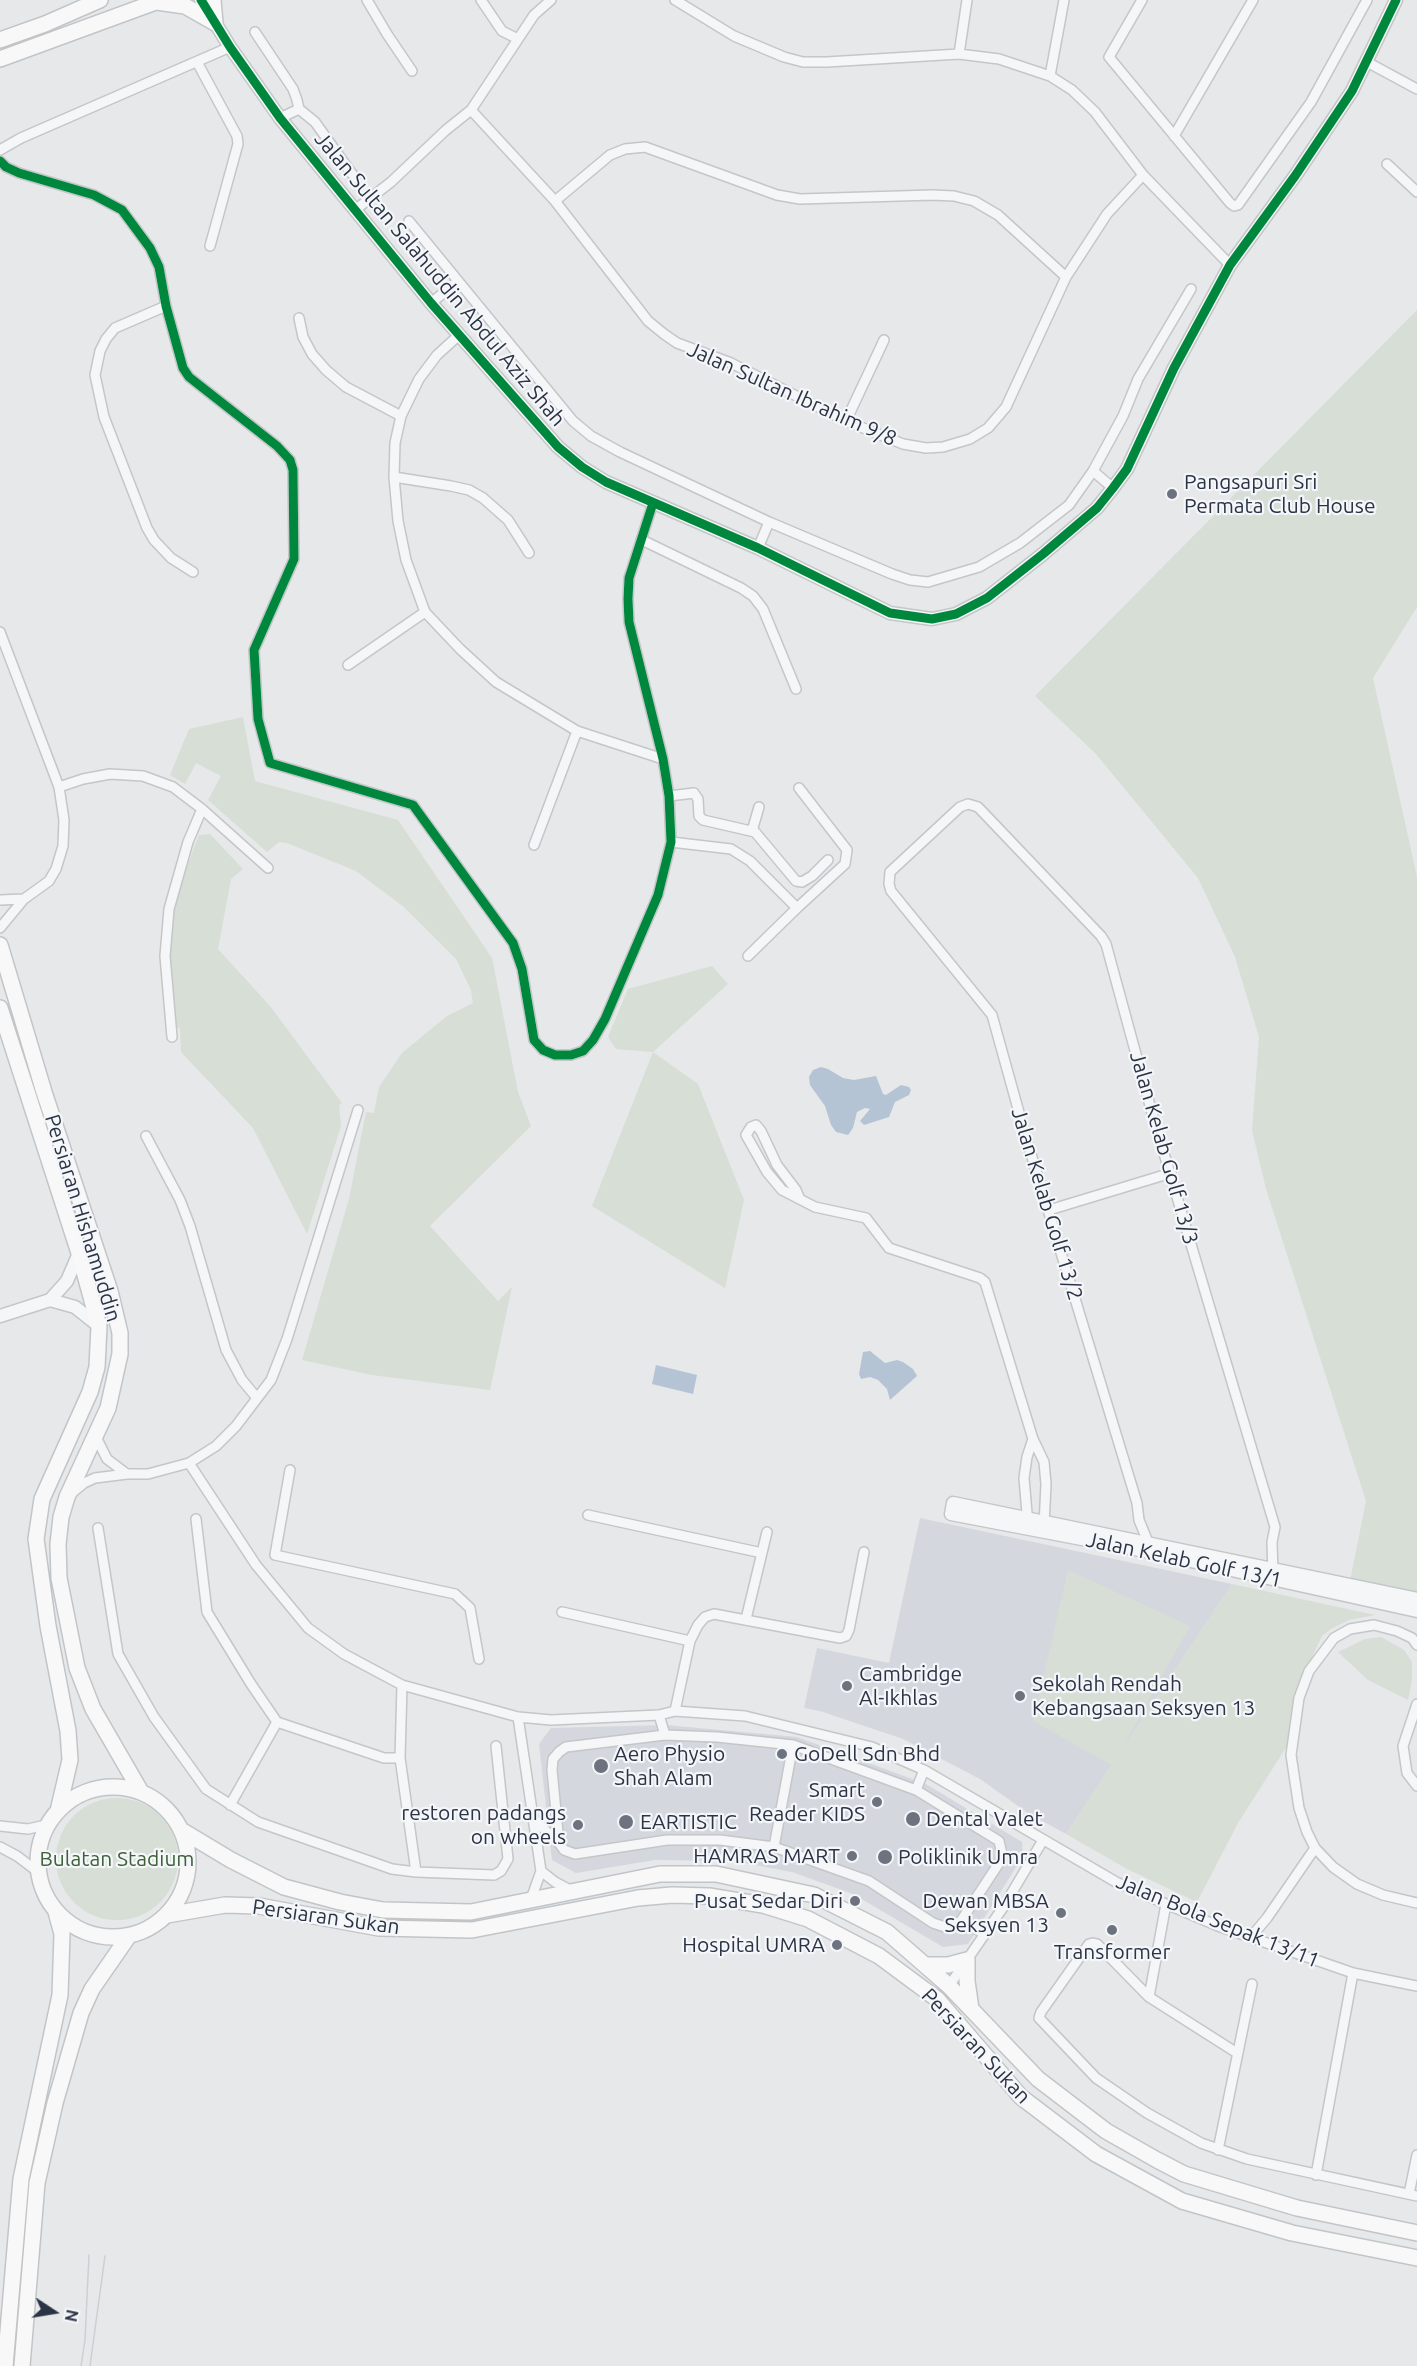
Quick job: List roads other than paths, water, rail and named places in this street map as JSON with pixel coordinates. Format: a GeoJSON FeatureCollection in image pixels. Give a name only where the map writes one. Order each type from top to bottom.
{"type":"FeatureCollection","features":[{"type":"Feature","properties":{"kind":"main road"},"geometry":{"type":"LineString","coordinates":[[0,40],[45,24],[100,0]]}},
{"type":"Feature","properties":{"kind":"main road"},"geometry":{"type":"LineString","coordinates":[[213,0],[215,23]]}},
{"type":"Feature","properties":{"kind":"main road"},"geometry":{"type":"LineString","coordinates":[[0,60],[159,1],[185,6],[215,23]]}},
{"type":"Feature","properties":{"kind":"main road","name":"Persiaran Hishamuddin"},"geometry":{"type":"LineString","coordinates":[[0,945],[44,1092],[110,1291],[120,1333],[120,1354],[108,1408],[75,1477],[61,1517],[58,1544],[59,1578],[77,1668],[93,1709],[141,1792]]}},
{"type":"Feature","properties":{"kind":"main road","name":"Persiaran Hishamuddin"},"geometry":{"type":"LineString","coordinates":[[0,1008],[79,1253],[99,1326],[97,1367],[90,1392],[42,1499],[36,1539],[48,1626],[68,1731],[70,1761],[58,1811]]}},
{"type":"Feature","properties":{"kind":"main road"},"geometry":{"type":"LineString","coordinates":[[5,2366],[21,2179],[60,1995],[63,1943],[56,1912],[45,1894],[38,1872],[40,1845],[46,1825],[58,1811],[75,1797],[96,1789],[119,1787],[141,1792],[164,1807],[181,1830],[188,1852],[188,1874],[180,1896],[167,1915],[149,1928],[128,1936],[102,1937],[77,1929],[56,1912]]}},
{"type":"Feature","properties":{"kind":"main road","name":"Persiaran Sukan"},"geometry":{"type":"LineString","coordinates":[[181,1830],[231,1860],[284,1887],[340,1902],[383,1910],[471,1912],[530,1902],[660,1874],[716,1874],[814,1895],[887,1932],[949,1986],[1038,2079],[1106,2131],[1156,2160],[1184,2174],[1297,2208],[1417,2233]]}},
{"type":"Feature","properties":{"kind":"main road","name":"Persiaran Sukan"},"geometry":{"type":"LineString","coordinates":[[167,1915],[225,1905],[260,1906],[379,1928],[472,1930],[638,1898],[672,1895],[709,1896],[763,1905],[808,1919],[879,1956],[937,1999],[1021,2097],[1096,2154],[1182,2201],[1292,2233],[1417,2258]]}},
{"type":"Feature","properties":{"kind":"main road"},"geometry":{"type":"LineString","coordinates":[[22,2366],[37,2183],[55,2103],[81,2013],[92,1989],[128,1936]]}},
{"type":"Feature","properties":{"kind":"main road"},"geometry":{"type":"LineString","coordinates":[[926,1965],[948,1965],[967,1960],[971,2009]]}},
{"type":"Feature","properties":{"kind":"main road"},"geometry":{"type":"LineString","coordinates":[[921,1987],[949,1986],[947,1997],[952,2016]]}},
{"type":"Feature","properties":{"kind":"street","name":"Jalan Sultan Salahuddin Abdul Aziz Shah"},"geometry":{"type":"LineString","coordinates":[[201,0],[230,48],[280,118],[458,336],[566,454],[606,482],[758,548],[890,613],[932,619],[956,614],[987,598],[1097,508],[1113,488],[1127,469],[1174,368],[1230,265],[1295,176],[1352,91],[1396,0]]}},
{"type":"Feature","properties":{"kind":"street"},"geometry":{"type":"LineString","coordinates":[[367,0],[412,71]]}},
{"type":"Feature","properties":{"kind":"street"},"geometry":{"type":"LineString","coordinates":[[481,0],[502,31],[518,39]]}},
{"type":"Feature","properties":{"kind":"street"},"geometry":{"type":"LineString","coordinates":[[355,210],[391,182],[446,130],[471,110],[534,15],[551,0]]}},
{"type":"Feature","properties":{"kind":"street"},"geometry":{"type":"LineString","coordinates":[[675,0],[694,4],[734,36],[784,57],[803,62],[959,54],[999,59],[1050,76],[1072,90],[1095,112],[1143,175],[1230,265]]}},
{"type":"Feature","properties":{"kind":"street"},"geometry":{"type":"LineString","coordinates":[[959,54],[967,0]]}},
{"type":"Feature","properties":{"kind":"street"},"geometry":{"type":"LineString","coordinates":[[1050,76],[1064,0]]}},
{"type":"Feature","properties":{"kind":"street"},"geometry":{"type":"LineString","coordinates":[[1142,0],[1109,57],[1234,206],[1238,205],[1311,102],[1367,0]]}},
{"type":"Feature","properties":{"kind":"street"},"geometry":{"type":"LineString","coordinates":[[1174,135],[1253,0]]}},
{"type":"Feature","properties":{"kind":"street"},"geometry":{"type":"LineString","coordinates":[[255,32],[293,89],[299,108],[315,122],[355,178]]}},
{"type":"Feature","properties":{"kind":"street"},"geometry":{"type":"LineString","coordinates":[[0,150],[21,138],[230,48]]}},
{"type":"Feature","properties":{"kind":"street"},"geometry":{"type":"LineString","coordinates":[[197,62],[237,136],[238,144],[210,246]]}},
{"type":"Feature","properties":{"kind":"street"},"geometry":{"type":"LineString","coordinates":[[1367,62],[1417,89]]}},
{"type":"Feature","properties":{"kind":"street"},"geometry":{"type":"LineString","coordinates":[[280,118],[299,108]]}},
{"type":"Feature","properties":{"kind":"street","name":"Jalan Sultan Ibrahim 9/8"},"geometry":{"type":"LineString","coordinates":[[471,110],[555,201],[648,321],[664,334],[677,342],[730,363],[846,421],[903,444],[926,447],[943,447],[970,439],[988,428],[1006,407],[1066,277],[1107,214],[1143,175]]}},
{"type":"Feature","properties":{"kind":"street"},"geometry":{"type":"LineString","coordinates":[[555,201],[610,155],[625,149],[645,147],[777,195],[800,199],[932,195],[954,196],[974,201],[998,215],[1066,277]]}},
{"type":"Feature","properties":{"kind":"street"},"geometry":{"type":"LineString","coordinates":[[0,161],[6,167],[19,173],[94,195],[122,210],[150,248],[159,267],[179,359],[189,377],[285,453],[293,470],[294,559],[254,650],[258,719],[270,763],[413,805],[513,943],[522,969],[534,1040],[543,1050],[555,1055],[571,1056],[583,1051],[593,1040],[605,1019],[658,895],[670,842],[669,796],[663,759],[629,622],[629,578],[653,503]]}},
{"type":"Feature","properties":{"kind":"street"},"geometry":{"type":"LineString","coordinates":[[1387,164],[1417,192]]}},
{"type":"Feature","properties":{"kind":"street"},"geometry":{"type":"LineString","coordinates":[[409,221],[573,421],[591,436],[769,522],[892,574],[910,580],[928,582],[979,567],[1020,543],[1069,505],[1093,471],[1123,416],[1138,379],[1191,289]]}},
{"type":"Feature","properties":{"kind":"street"},"geometry":{"type":"LineString","coordinates":[[431,303],[457,282]]}},
{"type":"Feature","properties":{"kind":"street"},"geometry":{"type":"LineString","coordinates":[[166,306],[115,328],[100,351],[95,375],[104,417],[147,528],[153,540],[171,558],[193,572]]}},
{"type":"Feature","properties":{"kind":"street"},"geometry":{"type":"LineString","coordinates":[[299,318],[303,337],[312,354],[326,370],[346,387],[401,416]]}},
{"type":"Feature","properties":{"kind":"street"},"geometry":{"type":"LineString","coordinates":[[458,336],[440,352],[418,380],[401,416],[395,442],[394,477],[398,521],[406,560],[425,612],[496,682],[577,732],[663,759]]}},
{"type":"Feature","properties":{"kind":"street"},"geometry":{"type":"LineString","coordinates":[[846,421],[884,340]]}},
{"type":"Feature","properties":{"kind":"street"},"geometry":{"type":"LineString","coordinates":[[1093,471],[1113,488]]}},
{"type":"Feature","properties":{"kind":"street"},"geometry":{"type":"LineString","coordinates":[[394,477],[469,490],[483,498],[508,520],[529,554]]}},
{"type":"Feature","properties":{"kind":"street"},"geometry":{"type":"LineString","coordinates":[[758,548],[769,522]]}},
{"type":"Feature","properties":{"kind":"street"},"geometry":{"type":"LineString","coordinates":[[642,540],[741,588],[753,597],[763,609],[796,689]]}},
{"type":"Feature","properties":{"kind":"street"},"geometry":{"type":"LineString","coordinates":[[348,665],[425,612]]}},
{"type":"Feature","properties":{"kind":"street"},"geometry":{"type":"LineString","coordinates":[[0,632],[60,787],[64,820],[63,846],[56,869],[49,881],[24,899],[0,928]]}},
{"type":"Feature","properties":{"kind":"street"},"geometry":{"type":"LineString","coordinates":[[534,845],[577,732]]}},
{"type":"Feature","properties":{"kind":"street"},"geometry":{"type":"LineString","coordinates":[[60,787],[83,778],[110,774],[143,776],[173,787],[202,809],[268,868]]}},
{"type":"Feature","properties":{"kind":"street"},"geometry":{"type":"LineString","coordinates":[[748,956],[845,864],[847,850],[799,788]]}},
{"type":"Feature","properties":{"kind":"street"},"geometry":{"type":"LineString","coordinates":[[669,796],[694,793],[698,799],[699,816],[703,820],[752,831],[796,881],[802,882],[828,860]]}},
{"type":"Feature","properties":{"kind":"street","name":"Jalan Kelab Golf 13/2"},"geometry":{"type":"LineString","coordinates":[[968,804],[960,807],[890,872],[889,884],[891,891],[992,1015],[1025,1134],[1137,1503],[1139,1520],[1150,1549]]}},
{"type":"Feature","properties":{"kind":"street","name":"Jalan Kelab Golf 13/3"},"geometry":{"type":"LineString","coordinates":[[968,804],[978,807],[1101,936],[1106,944],[1275,1527],[1272,1542],[1273,1574]]}},
{"type":"Feature","properties":{"kind":"street"},"geometry":{"type":"LineString","coordinates":[[752,831],[759,807]]}},
{"type":"Feature","properties":{"kind":"street"},"geometry":{"type":"LineString","coordinates":[[172,1037],[165,956],[169,909],[188,842],[202,809]]}},
{"type":"Feature","properties":{"kind":"street"},"geometry":{"type":"LineString","coordinates":[[670,842],[731,849],[750,861],[797,908]]}},
{"type":"Feature","properties":{"kind":"street"},"geometry":{"type":"LineString","coordinates":[[0,900],[24,899]]}},
{"type":"Feature","properties":{"kind":"street"},"geometry":{"type":"LineString","coordinates":[[67,1497],[84,1483],[95,1478],[148,1474],[189,1462],[216,1446],[236,1426],[271,1380],[287,1339],[358,1110]]}},
{"type":"Feature","properties":{"kind":"street"},"geometry":{"type":"LineString","coordinates":[[799,1197],[777,1165],[761,1131],[756,1125],[751,1127],[746,1135],[767,1172],[782,1190],[815,1207],[866,1218],[889,1248],[980,1278],[985,1282],[1034,1439],[1044,1462],[1044,1527]]}},
{"type":"Feature","properties":{"kind":"street"},"geometry":{"type":"LineString","coordinates":[[146,1136],[184,1209],[201,1259],[226,1350],[242,1380],[257,1398]]}},
{"type":"Feature","properties":{"kind":"street"},"geometry":{"type":"LineString","coordinates":[[1049,1210],[1171,1173]]}},
{"type":"Feature","properties":{"kind":"street"},"geometry":{"type":"LineString","coordinates":[[0,1316],[50,1300],[67,1281],[79,1253]]}},
{"type":"Feature","properties":{"kind":"street"},"geometry":{"type":"LineString","coordinates":[[50,1300],[75,1307],[99,1326]]}},
{"type":"Feature","properties":{"kind":"street"},"geometry":{"type":"LineString","coordinates":[[96,1437],[107,1459],[127,1474]]}},
{"type":"Feature","properties":{"kind":"street"},"geometry":{"type":"LineString","coordinates":[[1028,1524],[1024,1478],[1027,1457],[1034,1439]]}},
{"type":"Feature","properties":{"kind":"street","name":"Jalan Bola Sepak 13/11"},"geometry":{"type":"LineString","coordinates":[[189,1462],[256,1565],[308,1628],[344,1654],[402,1685],[518,1717],[551,1720],[659,1714],[675,1711],[744,1716],[872,1747],[924,1770],[1116,1882],[1166,1904],[1353,1973],[1417,1986]]}},
{"type":"Feature","properties":{"kind":"street"},"geometry":{"type":"LineString","coordinates":[[275,1555],[290,1470]]}},
{"type":"Feature","properties":{"kind":"street","name":"Jalan Kelab Golf 13/1"},"geometry":{"type":"LineString","coordinates":[[951,1514],[1028,1524],[1273,1574],[1417,1611]]}},
{"type":"Feature","properties":{"kind":"street"},"geometry":{"type":"LineString","coordinates":[[588,1515],[762,1553]]}},
{"type":"Feature","properties":{"kind":"street"},"geometry":{"type":"LineString","coordinates":[[195,1518],[207,1612],[277,1722],[384,1758],[400,1758]]}},
{"type":"Feature","properties":{"kind":"street"},"geometry":{"type":"LineString","coordinates":[[98,1528],[118,1654],[153,1717],[206,1789],[258,1822],[393,1869],[494,1875],[506,1865],[508,1859],[496,1746]]}},
{"type":"Feature","properties":{"kind":"street"},"geometry":{"type":"LineString","coordinates":[[746,1619],[767,1532]]}},
{"type":"Feature","properties":{"kind":"street"},"geometry":{"type":"LineString","coordinates":[[675,1711],[690,1641],[705,1617],[714,1614],[840,1638],[846,1636],[864,1552]]}},
{"type":"Feature","properties":{"kind":"street"},"geometry":{"type":"LineString","coordinates":[[256,1565],[275,1555],[455,1594],[470,1608],[479,1659]]}},
{"type":"Feature","properties":{"kind":"street"},"geometry":{"type":"LineString","coordinates":[[1273,1574],[1417,1599]]}},
{"type":"Feature","properties":{"kind":"street"},"geometry":{"type":"LineString","coordinates":[[562,1612],[690,1641]]}},
{"type":"Feature","properties":{"kind":"street"},"geometry":{"type":"LineString","coordinates":[[1417,1645],[1412,1638],[1397,1631],[1374,1625],[1350,1629],[1334,1638],[1308,1671],[1299,1698],[1291,1755],[1299,1808],[1307,1832],[1316,1848],[1333,1867],[1357,1884],[1383,1895],[1417,1903]]}},
{"type":"Feature","properties":{"kind":"street"},"geometry":{"type":"LineString","coordinates":[[402,1685],[400,1758],[416,1872]]}},
{"type":"Feature","properties":{"kind":"street"},"geometry":{"type":"LineString","coordinates":[[1417,1704],[1403,1746],[1407,1773],[1417,1786]]}},
{"type":"Feature","properties":{"kind":"street"},"geometry":{"type":"LineString","coordinates":[[659,1714],[664,1735]]}},
{"type":"Feature","properties":{"kind":"street"},"geometry":{"type":"LineString","coordinates":[[518,1717],[541,1871],[530,1902]]}},
{"type":"Feature","properties":{"kind":"street"},"geometry":{"type":"LineString","coordinates":[[230,1805],[277,1722]]}},
{"type":"Feature","properties":{"kind":"street"},"geometry":{"type":"LineString","coordinates":[[664,1735],[717,1737],[793,1745],[916,1790],[999,1841],[1001,1860],[961,1921],[948,1928],[940,1926],[869,1881],[774,1847],[720,1840],[667,1840],[575,1854],[564,1850],[559,1843],[552,1770],[553,1759],[566,1747],[664,1735]]}},
{"type":"Feature","properties":{"kind":"street"},"geometry":{"type":"LineString","coordinates":[[774,1847],[793,1745]]}},
{"type":"Feature","properties":{"kind":"street"},"geometry":{"type":"LineString","coordinates":[[916,1790],[924,1770]]}},
{"type":"Feature","properties":{"kind":"street"},"geometry":{"type":"LineString","coordinates":[[533,1818],[550,1835],[558,1836]]}},
{"type":"Feature","properties":{"kind":"street"},"geometry":{"type":"LineString","coordinates":[[0,1826],[28,1829],[46,1825]]}},
{"type":"Feature","properties":{"kind":"street"},"geometry":{"type":"LineString","coordinates":[[949,1986],[985,1934],[1043,1840]]}},
{"type":"Feature","properties":{"kind":"street"},"geometry":{"type":"LineString","coordinates":[[0,1847],[17,1856],[38,1872]]}},
{"type":"Feature","properties":{"kind":"street"},"geometry":{"type":"LineString","coordinates":[[1251,1937],[1316,1848]]}},
{"type":"Feature","properties":{"kind":"street"},"geometry":{"type":"LineString","coordinates":[[541,1871],[573,1892]]}},
{"type":"Feature","properties":{"kind":"street"},"geometry":{"type":"LineString","coordinates":[[1149,1997],[1166,1904]]}},
{"type":"Feature","properties":{"kind":"street"},"geometry":{"type":"LineString","coordinates":[[961,1921],[985,1934]]}},
{"type":"Feature","properties":{"kind":"street"},"geometry":{"type":"LineString","coordinates":[[1237,2053],[1149,1997],[1097,1944],[1093,1943],[1089,1944],[1039,2018],[1096,2078],[1148,2113],[1218,2150],[1316,2175],[1413,2195],[1417,2155]]}},
{"type":"Feature","properties":{"kind":"street"},"geometry":{"type":"LineString","coordinates":[[1316,2175],[1353,1973]]}},
{"type":"Feature","properties":{"kind":"street"},"geometry":{"type":"LineString","coordinates":[[1218,2150],[1252,1984]]}},
{"type":"Feature","properties":{"kind":"water"},"geometry":{"type":"Polygon","coordinates":[[[821,1067],[843,1078],[854,1080],[876,1076],[883,1094],[886,1095],[901,1085],[911,1090],[909,1095],[895,1102],[889,1117],[864,1125],[860,1121],[870,1109],[865,1108],[857,1112],[853,1128],[848,1135],[836,1132],[831,1125],[825,1106],[810,1085],[809,1077],[813,1070],[821,1067]]]}},
{"type":"Feature","properties":{"kind":"water"},"geometry":{"type":"Polygon","coordinates":[[[870,1351],[885,1363],[897,1360],[903,1362],[913,1369],[917,1376],[890,1400],[887,1389],[878,1380],[870,1377],[861,1379],[859,1374],[863,1352],[870,1351]]]}},
{"type":"Feature","properties":{"kind":"water"},"geometry":{"type":"Polygon","coordinates":[[[656,1365],[697,1375],[693,1394],[652,1384],[656,1365]]]}},
{"type":"Feature","properties":{"kind":"tram line"},"geometry":{"type":"LineString","coordinates":[[81,2366],[85,2340],[89,2255]]}},
{"type":"Feature","properties":{"kind":"tram line"},"geometry":{"type":"LineString","coordinates":[[90,2366],[105,2256]]}},
{"type":"Feature","properties":{"kind":"place","name":"Pangsapuri Sri Permata Club House"},"geometry":{"type":"Point","coordinates":[1172,494]}},
{"type":"Feature","properties":{"kind":"place","name":"Cambridge Al-Ikhlas"},"geometry":{"type":"Point","coordinates":[847,1686]}},
{"type":"Feature","properties":{"kind":"place","name":"Sekolah Rendah Kebangsaan Seksyen 13"},"geometry":{"type":"Point","coordinates":[1020,1696]}},
{"type":"Feature","properties":{"kind":"place","name":"GoDell Sdn Bhd"},"geometry":{"type":"Point","coordinates":[782,1754]}},
{"type":"Feature","properties":{"kind":"place","name":"Aero Physio Shah Alam"},"geometry":{"type":"Point","coordinates":[601,1766]}},
{"type":"Feature","properties":{"kind":"place","name":"Smart Reader KIDS"},"geometry":{"type":"Point","coordinates":[877,1802]}},
{"type":"Feature","properties":{"kind":"place","name":"Dental Valet"},"geometry":{"type":"Point","coordinates":[913,1819]}},
{"type":"Feature","properties":{"kind":"place","name":"EARTISTIC"},"geometry":{"type":"Point","coordinates":[626,1822]}},
{"type":"Feature","properties":{"kind":"place","name":"restoren padangs on wheels"},"geometry":{"type":"Point","coordinates":[578,1825]}},
{"type":"Feature","properties":{"kind":"place","name":"HAMRAS MART"},"geometry":{"type":"Point","coordinates":[852,1856]}},
{"type":"Feature","properties":{"kind":"place","name":"Poliklinik Umra"},"geometry":{"type":"Point","coordinates":[885,1857]}},
{"type":"Feature","properties":{"kind":"place","name":"Pusat Sedar Diri"},"geometry":{"type":"Point","coordinates":[855,1901]}},
{"type":"Feature","properties":{"kind":"place","name":"Dewan MBSA Seksyen 13"},"geometry":{"type":"Point","coordinates":[1061,1913]}},
{"type":"Feature","properties":{"kind":"place","name":"Transformer"},"geometry":{"type":"Point","coordinates":[1112,1930]}},
{"type":"Feature","properties":{"kind":"place","name":"Hospital UMRA"},"geometry":{"type":"Point","coordinates":[837,1945]}},
{"type":"Feature","properties":{"kind":"park label","name":"Bulatan Stadium"},"geometry":{"type":"Point","coordinates":[117,1859]}}]}
